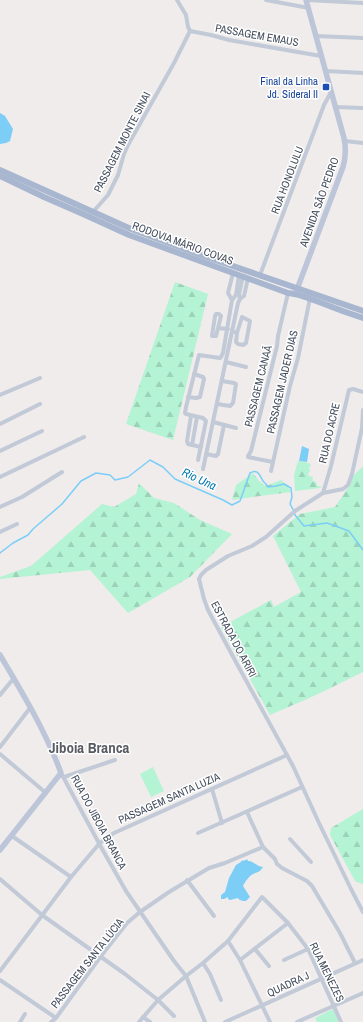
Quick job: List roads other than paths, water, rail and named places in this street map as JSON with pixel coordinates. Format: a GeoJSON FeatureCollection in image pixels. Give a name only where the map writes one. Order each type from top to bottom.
{"type":"FeatureCollection","features":[{"type":"Feature","properties":{"kind":"main road","name":"AVENIDA SÃO PEDRO"},"geometry":{"type":"LineString","coordinates":[[297,291],[343,167],[346,155],[345,141],[306,0]]}},
{"type":"Feature","properties":{"kind":"main road","name":"RODOVIA MÁRIO COVAS"},"geometry":{"type":"LineString","coordinates":[[0,170],[92,215],[129,235],[288,293],[297,291],[363,311]]}},
{"type":"Feature","properties":{"kind":"main road","name":"RODOVIA MÁRIO COVAS"},"geometry":{"type":"LineString","coordinates":[[0,176],[44,197],[84,211]]}},
{"type":"Feature","properties":{"kind":"main road","name":"RODOVIA MÁRIO COVAS"},"geometry":{"type":"LineString","coordinates":[[92,215],[260,275],[326,305],[363,318]]}},
{"type":"Feature","properties":{"kind":"main road","name":"RUA DO JIBOIA BRANCA"},"geometry":{"type":"LineString","coordinates":[[0,655],[49,744],[62,775]]}},
{"type":"Feature","properties":{"kind":"main road"},"geometry":{"type":"LineString","coordinates":[[0,850],[46,792],[62,775]]}},
{"type":"Feature","properties":{"kind":"street"},"geometry":{"type":"LineString","coordinates":[[177,0],[186,15],[190,32]]}},
{"type":"Feature","properties":{"kind":"street"},"geometry":{"type":"LineString","coordinates":[[266,0],[309,8]]}},
{"type":"Feature","properties":{"kind":"street"},"geometry":{"type":"LineString","coordinates":[[306,0],[363,3]]}},
{"type":"Feature","properties":{"kind":"street","name":"PASSAGEM EMAUS"},"geometry":{"type":"LineString","coordinates":[[190,32],[321,56]]}},
{"type":"Feature","properties":{"kind":"street","name":"PASSAGEM MONTE SINAI"},"geometry":{"type":"LineString","coordinates":[[92,215],[108,195],[118,175],[128,145],[190,32]]}},
{"type":"Feature","properties":{"kind":"street"},"geometry":{"type":"LineString","coordinates":[[316,36],[363,38]]}},
{"type":"Feature","properties":{"kind":"street"},"geometry":{"type":"LineString","coordinates":[[326,71],[363,73]]}},
{"type":"Feature","properties":{"kind":"street","name":"RUA HONOLULU"},"geometry":{"type":"LineString","coordinates":[[260,275],[322,112],[332,92]]}},
{"type":"Feature","properties":{"kind":"street"},"geometry":{"type":"LineString","coordinates":[[335,107],[363,108]]}},
{"type":"Feature","properties":{"kind":"street"},"geometry":{"type":"LineString","coordinates":[[345,141],[363,143]]}},
{"type":"Feature","properties":{"kind":"street"},"geometry":{"type":"LineString","coordinates":[[203,469],[240,299],[239,294],[241,275]]}},
{"type":"Feature","properties":{"kind":"street"},"geometry":{"type":"LineString","coordinates":[[198,460],[206,421],[203,418],[191,416],[185,413],[188,397],[199,355],[222,357],[232,331],[242,317],[249,320],[250,323],[246,343],[245,345],[238,344],[232,331],[232,300],[228,293],[241,275]]}},
{"type":"Feature","properties":{"kind":"street"},"geometry":{"type":"LineString","coordinates":[[232,300],[236,295],[241,275]]}},
{"type":"Feature","properties":{"kind":"street","name":"PASSAGEM CANAÃ"},"geometry":{"type":"LineString","coordinates":[[273,462],[248,456],[253,444],[277,346],[288,293]]}},
{"type":"Feature","properties":{"kind":"street","name":"PASSAGEM JADER DIAS"},"geometry":{"type":"LineString","coordinates":[[272,471],[310,298]]}},
{"type":"Feature","properties":{"kind":"street"},"geometry":{"type":"LineString","coordinates":[[216,314],[221,316],[218,328],[216,336],[213,337],[211,335],[216,314]]}},
{"type":"Feature","properties":{"kind":"street"},"geometry":{"type":"LineString","coordinates":[[218,328],[232,331]]}},
{"type":"Feature","properties":{"kind":"street"},"geometry":{"type":"LineString","coordinates":[[226,362],[246,367]]}},
{"type":"Feature","properties":{"kind":"street"},"geometry":{"type":"LineString","coordinates":[[188,397],[200,397],[204,379],[203,377],[194,374]]}},
{"type":"Feature","properties":{"kind":"street"},"geometry":{"type":"LineString","coordinates":[[0,395],[40,378]]}},
{"type":"Feature","properties":{"kind":"street"},"geometry":{"type":"LineString","coordinates":[[217,404],[230,406],[233,403],[236,384],[222,381]]}},
{"type":"Feature","properties":{"kind":"street","name":"RUA DO ACRE"},"geometry":{"type":"LineString","coordinates":[[323,493],[349,390],[353,389],[363,392]]}},
{"type":"Feature","properties":{"kind":"street"},"geometry":{"type":"LineString","coordinates":[[0,424],[40,404]]}},
{"type":"Feature","properties":{"kind":"street","name":"ESTRADA DO ARIRI"},"geometry":{"type":"LineString","coordinates":[[363,410],[362,428],[348,485],[343,490],[323,493],[295,511],[252,546],[228,556],[206,570],[199,579],[208,610],[293,766],[363,912]]}},
{"type":"Feature","properties":{"kind":"street"},"geometry":{"type":"LineString","coordinates":[[191,416],[187,442],[188,444],[201,447]]}},
{"type":"Feature","properties":{"kind":"street"},"geometry":{"type":"LineString","coordinates":[[192,445],[197,417]]}},
{"type":"Feature","properties":{"kind":"street"},"geometry":{"type":"LineString","coordinates":[[213,422],[236,428]]}},
{"type":"Feature","properties":{"kind":"street"},"geometry":{"type":"LineString","coordinates":[[206,454],[216,456],[218,454],[224,425]]}},
{"type":"Feature","properties":{"kind":"street"},"geometry":{"type":"LineString","coordinates":[[0,451],[42,431]]}},
{"type":"Feature","properties":{"kind":"street"},"geometry":{"type":"LineString","coordinates":[[0,477],[84,437]]}},
{"type":"Feature","properties":{"kind":"street"},"geometry":{"type":"LineString","coordinates":[[0,507],[22,497],[62,472]]}},
{"type":"Feature","properties":{"kind":"street"},"geometry":{"type":"LineString","coordinates":[[0,532],[17,524]]}},
{"type":"Feature","properties":{"kind":"street"},"geometry":{"type":"LineString","coordinates":[[0,695],[14,678]]}},
{"type":"Feature","properties":{"kind":"street"},"geometry":{"type":"LineString","coordinates":[[0,747],[30,708]]}},
{"type":"Feature","properties":{"kind":"street"},"geometry":{"type":"LineString","coordinates":[[0,754],[46,792]]}},
{"type":"Feature","properties":{"kind":"street","name":"PASSAGEM SANTA LUZIA"},"geometry":{"type":"LineString","coordinates":[[0,971],[71,877],[106,838],[114,833],[287,755]]}},
{"type":"Feature","properties":{"kind":"street"},"geometry":{"type":"LineString","coordinates":[[62,775],[115,760]]}},
{"type":"Feature","properties":{"kind":"street","name":"RUA DO JIBOIA BRANCA"},"geometry":{"type":"LineString","coordinates":[[62,775],[126,891],[186,976],[205,1022]]}},
{"type":"Feature","properties":{"kind":"street"},"geometry":{"type":"LineString","coordinates":[[198,833],[302,787]]}},
{"type":"Feature","properties":{"kind":"street"},"geometry":{"type":"LineString","coordinates":[[212,789],[222,823]]}},
{"type":"Feature","properties":{"kind":"street"},"geometry":{"type":"LineString","coordinates":[[247,812],[263,847],[275,859],[277,864],[301,877],[312,886],[340,933],[355,963]]}},
{"type":"Feature","properties":{"kind":"street"},"geometry":{"type":"LineString","coordinates":[[12,836],[71,877]]}},
{"type":"Feature","properties":{"kind":"street"},"geometry":{"type":"LineString","coordinates":[[290,838],[311,862]]}},
{"type":"Feature","properties":{"kind":"street","name":"PASSAGEM SANTA LÚCIA"},"geometry":{"type":"LineString","coordinates":[[52,1022],[100,956],[127,923],[140,912],[187,880],[209,868],[263,847]]}},
{"type":"Feature","properties":{"kind":"street"},"geometry":{"type":"LineString","coordinates":[[0,879],[42,915],[100,956],[158,1000],[174,1016]]}},
{"type":"Feature","properties":{"kind":"street"},"geometry":{"type":"LineString","coordinates":[[187,880],[214,916]]}},
{"type":"Feature","properties":{"kind":"street","name":"RUA MENEZES"},"geometry":{"type":"LineString","coordinates":[[228,941],[262,897],[288,922],[308,949],[341,1022]]}},
{"type":"Feature","properties":{"kind":"street"},"geometry":{"type":"LineString","coordinates":[[240,960],[288,922]]}},
{"type":"Feature","properties":{"kind":"street"},"geometry":{"type":"LineString","coordinates":[[139,1022],[158,1000],[228,941],[240,960],[270,1022]]}},
{"type":"Feature","properties":{"kind":"street"},"geometry":{"type":"LineString","coordinates":[[255,948],[269,966]]}},
{"type":"Feature","properties":{"kind":"street"},"geometry":{"type":"LineString","coordinates":[[284,960],[308,949]]}},
{"type":"Feature","properties":{"kind":"street","name":"QUADRA J"},"geometry":{"type":"LineString","coordinates":[[225,1022],[363,960]]}},
{"type":"Feature","properties":{"kind":"street"},"geometry":{"type":"LineString","coordinates":[[203,963],[210,974],[221,1000]]}},
{"type":"Feature","properties":{"kind":"street"},"geometry":{"type":"LineString","coordinates":[[0,980],[56,1018]]}},
{"type":"Feature","properties":{"kind":"street"},"geometry":{"type":"LineString","coordinates":[[297,1022],[363,993]]}},
{"type":"Feature","properties":{"kind":"street"},"geometry":{"type":"LineString","coordinates":[[20,1022],[25,1014]]}},
{"type":"Feature","properties":{"kind":"street"},"geometry":{"type":"LineString","coordinates":[[143,1017],[150,1022]]}},
{"type":"Feature","properties":{"kind":"water"},"geometry":{"type":"Polygon","coordinates":[[[0,113],[5,116],[13,129],[10,141],[0,144],[0,113]]]}},
{"type":"Feature","properties":{"kind":"water"},"geometry":{"type":"Polygon","coordinates":[[[302,446],[309,449],[307,462],[299,461],[302,446]]]}},
{"type":"Feature","properties":{"kind":"water"},"geometry":{"type":"Polygon","coordinates":[[[247,859],[248,861],[263,867],[260,871],[250,876],[243,886],[250,897],[246,901],[241,901],[238,898],[230,900],[228,897],[221,899],[221,895],[225,892],[229,878],[236,865],[247,859]]]}},
{"type":"Feature","properties":{"kind":"waterway","name":"Rio Una"},"geometry":{"type":"LineString","coordinates":[[0,553],[13,543],[28,535],[62,504],[81,481],[96,473],[110,475],[115,480],[128,477],[150,460],[163,467],[175,479],[232,505],[240,501],[250,473],[255,471],[260,475],[268,487],[284,484],[291,488],[292,497],[290,504],[295,515],[304,526],[327,523],[349,531],[363,550]]}},
{"type":"Feature","properties":{"kind":"place","name":"Final da Linha Jd. Sideral II"},"geometry":{"type":"Point","coordinates":[326,87]}},
{"type":"Feature","properties":{"kind":"district","name":"Jiboia Branca"},"geometry":{"type":"Point","coordinates":[89,748]}}]}
